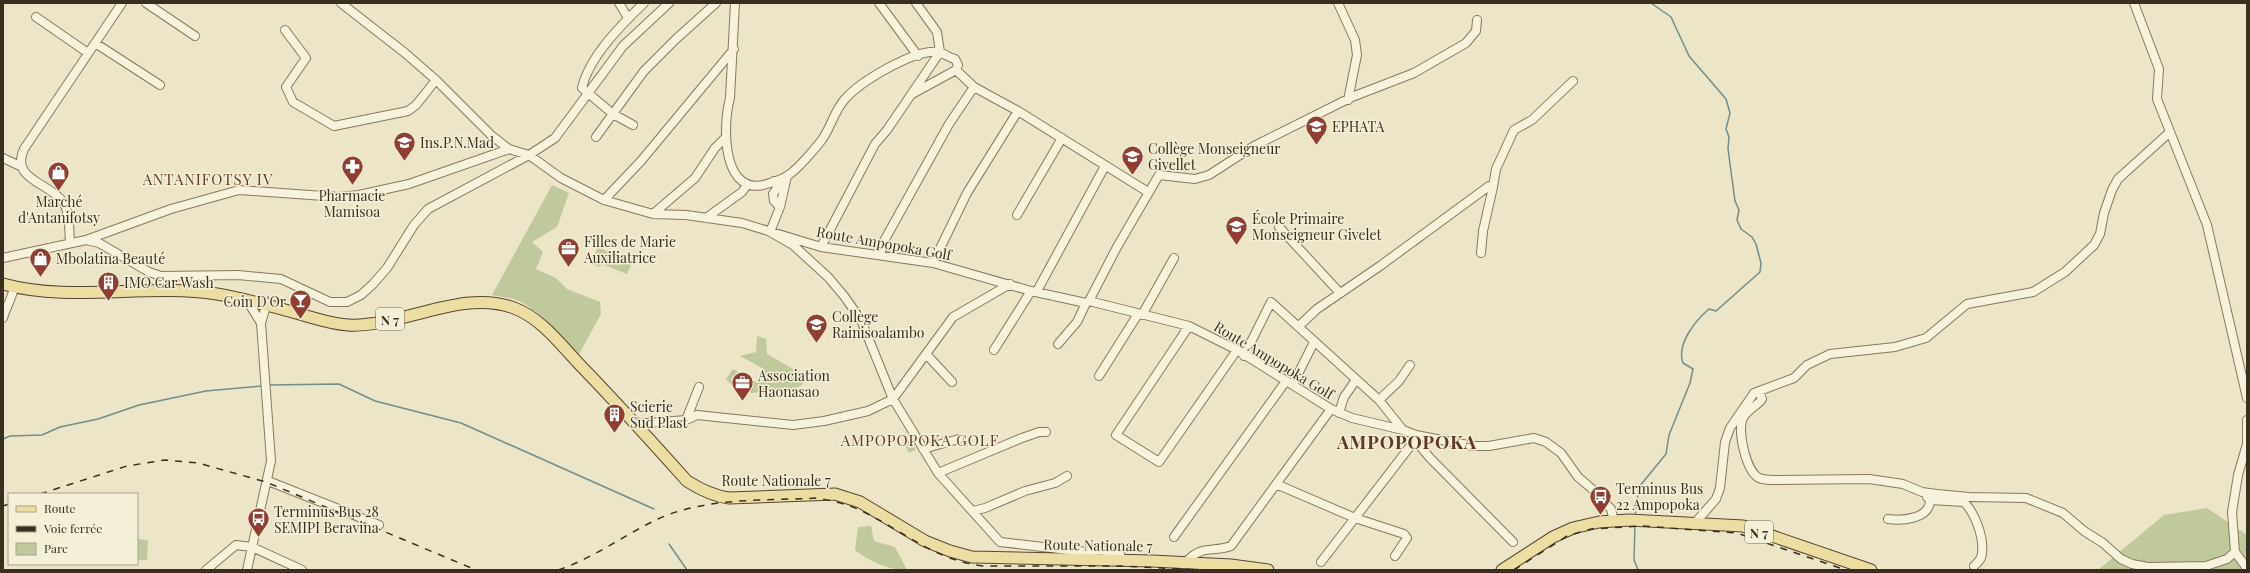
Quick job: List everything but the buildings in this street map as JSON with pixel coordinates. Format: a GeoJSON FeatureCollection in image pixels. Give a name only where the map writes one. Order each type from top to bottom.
{"type":"FeatureCollection","features":[{"type":"Feature","properties":{"kind":"main road","name":"N 7"},"geometry":{"type":"LineString","coordinates":[[3,284],[14,287],[55,292],[194,292],[217,294],[266,306]]}},
{"type":"Feature","properties":{"kind":"main road","name":"Route Nationale 7"},"geometry":{"type":"LineString","coordinates":[[266,306],[318,320],[348,325],[371,323],[468,304],[498,304],[514,308],[539,323],[636,424],[687,481],[701,490],[716,496],[729,498],[835,494],[860,502],[925,542],[950,551],[972,556],[1186,562],[1230,565],[1268,570]]}},
{"type":"Feature","properties":{"kind":"main road","name":"N 7"},"geometry":{"type":"LineString","coordinates":[[1502,570],[1553,537],[1573,528],[1599,522],[1642,520],[1743,526],[1871,570]]}},
{"type":"Feature","properties":{"kind":"street"},"geometry":{"type":"LineString","coordinates":[[20,166],[20,158],[24,148],[122,3]]}},
{"type":"Feature","properties":{"kind":"street"},"geometry":{"type":"LineString","coordinates":[[146,3],[195,36]]}},
{"type":"Feature","properties":{"kind":"street"},"geometry":{"type":"LineString","coordinates":[[341,3],[436,80],[492,136],[509,149],[529,155],[561,178],[604,200],[653,214],[742,222],[770,232],[780,207],[787,176]]}},
{"type":"Feature","properties":{"kind":"street"},"geometry":{"type":"LineString","coordinates":[[619,3],[628,18]]}},
{"type":"Feature","properties":{"kind":"street"},"geometry":{"type":"LineString","coordinates":[[633,125],[624,118],[613,114],[582,88],[585,77],[594,60],[628,18],[644,3]]}},
{"type":"Feature","properties":{"kind":"street"},"geometry":{"type":"LineString","coordinates":[[86,240],[99,243],[148,272],[161,276],[238,275],[281,279],[330,302],[347,302],[361,295],[374,284],[387,268],[414,225],[428,209],[529,155],[555,138],[623,46],[669,3]]}},
{"type":"Feature","properties":{"kind":"street"},"geometry":{"type":"LineString","coordinates":[[596,137],[644,70],[716,3]]}},
{"type":"Feature","properties":{"kind":"street"},"geometry":{"type":"LineString","coordinates":[[736,3],[730,98],[726,113],[726,137],[727,152],[735,174],[747,185],[759,187],[787,176],[821,141],[844,99],[883,70],[918,56],[940,52],[955,59],[958,65],[956,70],[912,94]]}},
{"type":"Feature","properties":{"kind":"street"},"geometry":{"type":"LineString","coordinates":[[879,3],[918,56]]}},
{"type":"Feature","properties":{"kind":"street"},"geometry":{"type":"LineString","coordinates":[[821,247],[875,144],[887,130],[940,52],[937,32],[916,3]]}},
{"type":"Feature","properties":{"kind":"street"},"geometry":{"type":"LineString","coordinates":[[1338,3],[1355,40],[1357,55],[1348,100]]}},
{"type":"Feature","properties":{"kind":"street"},"geometry":{"type":"LineString","coordinates":[[2134,3],[2159,69],[2157,99],[2207,225],[2247,398]]}},
{"type":"Feature","properties":{"kind":"street"},"geometry":{"type":"LineString","coordinates":[[36,17],[88,53]]}},
{"type":"Feature","properties":{"kind":"street"},"geometry":{"type":"LineString","coordinates":[[1058,344],[1078,322],[1087,302],[1159,175],[1195,179],[1209,175],[1254,146],[1348,100],[1414,73],[1466,42],[1476,30],[1477,20]]}},
{"type":"Feature","properties":{"kind":"street"},"geometry":{"type":"LineString","coordinates":[[285,30],[306,58],[286,86],[293,102],[334,126],[408,111],[416,105],[436,80]]}},
{"type":"Feature","properties":{"kind":"street"},"geometry":{"type":"LineString","coordinates":[[95,43],[160,85]]}},
{"type":"Feature","properties":{"kind":"street"},"geometry":{"type":"LineString","coordinates":[[604,200],[641,161],[734,50]]}},
{"type":"Feature","properties":{"kind":"street"},"geometry":{"type":"LineString","coordinates":[[956,70],[974,87],[1018,111],[1148,192]]}},
{"type":"Feature","properties":{"kind":"street"},"geometry":{"type":"LineString","coordinates":[[1481,253],[1483,231],[1496,169],[1514,130],[1532,120],[1573,81]]}},
{"type":"Feature","properties":{"kind":"street"},"geometry":{"type":"LineString","coordinates":[[880,255],[884,241],[949,124],[974,87]]}},
{"type":"Feature","properties":{"kind":"street"},"geometry":{"type":"LineString","coordinates":[[933,263],[967,193],[1018,111]]}},
{"type":"Feature","properties":{"kind":"street"},"geometry":{"type":"LineString","coordinates":[[1695,523],[1716,499],[1725,442],[1730,428],[1750,397],[1794,378],[1807,365],[1830,354],[1896,347],[1926,338],[1967,304],[2033,292],[2065,272],[2094,245],[2100,234],[2104,213],[2112,190],[2118,180],[2170,132]]}},
{"type":"Feature","properties":{"kind":"street"},"geometry":{"type":"LineString","coordinates":[[653,214],[695,178],[715,148],[726,137]]}},
{"type":"Feature","properties":{"kind":"street"},"geometry":{"type":"LineString","coordinates":[[1018,216],[1062,138]]}},
{"type":"Feature","properties":{"kind":"street"},"geometry":{"type":"LineString","coordinates":[[3,258],[70,242],[86,240],[171,209],[239,190],[338,197],[359,195],[409,184],[509,149]]}},
{"type":"Feature","properties":{"kind":"street"},"geometry":{"type":"LineString","coordinates":[[3,158],[20,166],[28,175],[58,196],[65,204],[70,242]]}},
{"type":"Feature","properties":{"kind":"street"},"geometry":{"type":"LineString","coordinates":[[994,350],[1034,291],[1105,166]]}},
{"type":"Feature","properties":{"kind":"street"},"geometry":{"type":"LineString","coordinates":[[774,181],[778,182],[777,188],[773,194],[774,201],[780,207]]}},
{"type":"Feature","properties":{"kind":"street"},"geometry":{"type":"LineString","coordinates":[[706,218],[742,192],[747,185]]}},
{"type":"Feature","properties":{"kind":"street"},"geometry":{"type":"LineString","coordinates":[[1299,326],[1317,309],[1489,186],[1493,187]]}},
{"type":"Feature","properties":{"kind":"street"},"geometry":{"type":"LineString","coordinates":[[1279,227],[1340,293]]}},
{"type":"Feature","properties":{"kind":"street","name":"Route Ampopoka Golf"},"geometry":{"type":"LineString","coordinates":[[770,232],[821,247],[933,263],[1034,291],[1189,326],[1237,350],[1244,356],[1339,413],[1352,418],[1403,430],[1416,438],[1473,446],[1489,446],[1534,438],[1546,442],[1561,453],[1578,477],[1592,488],[1611,509],[1614,521]]}},
{"type":"Feature","properties":{"kind":"street","name":"Route Ampopoka Golf"},"geometry":{"type":"LineString","coordinates":[[770,232],[783,238],[818,268],[828,277],[848,302],[861,320],[893,399],[938,473],[1000,542],[1086,552],[1101,550],[1120,554],[1122,561]]}},
{"type":"Feature","properties":{"kind":"street"},"geometry":{"type":"LineString","coordinates":[[1099,376],[1140,314],[1174,258]]}},
{"type":"Feature","properties":{"kind":"street"},"geometry":{"type":"LineString","coordinates":[[636,424],[686,420],[697,415],[800,424],[858,414],[893,399],[927,355],[944,327],[959,312],[1010,284]]}},
{"type":"Feature","properties":{"kind":"street"},"geometry":{"type":"LineString","coordinates":[[3,318],[5,308],[13,297],[14,287]]}},
{"type":"Feature","properties":{"kind":"street"},"geometry":{"type":"LineString","coordinates":[[248,302],[261,323]]}},
{"type":"Feature","properties":{"kind":"street"},"geometry":{"type":"LineString","coordinates":[[1244,356],[1271,302],[1379,400],[1403,430]]}},
{"type":"Feature","properties":{"kind":"street"},"geometry":{"type":"LineString","coordinates":[[247,570],[266,482],[268,481],[271,447],[261,323],[266,306]]}},
{"type":"Feature","properties":{"kind":"street"},"geometry":{"type":"LineString","coordinates":[[1189,326],[1116,435],[1159,462],[1237,350]]}},
{"type":"Feature","properties":{"kind":"street"},"geometry":{"type":"LineString","coordinates":[[1174,537],[1289,383],[1314,342]]}},
{"type":"Feature","properties":{"kind":"street"},"geometry":{"type":"LineString","coordinates":[[927,355],[952,382]]}},
{"type":"Feature","properties":{"kind":"street"},"geometry":{"type":"LineString","coordinates":[[1379,400],[1399,381],[1410,364]]}},
{"type":"Feature","properties":{"kind":"street"},"geometry":{"type":"LineString","coordinates":[[1339,413],[1344,397],[1356,380]]}},
{"type":"Feature","properties":{"kind":"street"},"geometry":{"type":"LineString","coordinates":[[686,420],[699,387]]}},
{"type":"Feature","properties":{"kind":"street"},"geometry":{"type":"LineString","coordinates":[[1759,392],[1762,399],[1744,416],[1741,434],[1747,460],[1753,472],[1760,478],[1774,480],[1869,479],[1903,484],[1922,492],[1970,497],[2026,498],[2063,513],[2084,531],[2103,542],[2121,559],[2132,564],[2148,567],[2206,566],[2227,559],[2236,552]]}},
{"type":"Feature","properties":{"kind":"street"},"geometry":{"type":"LineString","coordinates":[[1186,562],[1194,553],[1203,549],[1224,549],[1231,546],[1331,408]]}},
{"type":"Feature","properties":{"kind":"street"},"geometry":{"type":"LineString","coordinates":[[2247,420],[2247,444],[2238,475],[2232,512],[2236,552],[2247,568]]}},
{"type":"Feature","properties":{"kind":"street"},"geometry":{"type":"LineString","coordinates":[[938,473],[1022,438],[1039,432],[1046,432]]}},
{"type":"Feature","properties":{"kind":"street"},"geometry":{"type":"LineString","coordinates":[[923,449],[959,438]]}},
{"type":"Feature","properties":{"kind":"street"},"geometry":{"type":"LineString","coordinates":[[1321,562],[1416,438],[1430,458],[1513,542]]}},
{"type":"Feature","properties":{"kind":"street"},"geometry":{"type":"LineString","coordinates":[[973,511],[985,508],[1025,491],[1055,483],[1067,476]]}},
{"type":"Feature","properties":{"kind":"street"},"geometry":{"type":"LineString","coordinates":[[268,481],[379,525]]}},
{"type":"Feature","properties":{"kind":"street"},"geometry":{"type":"LineString","coordinates":[[1276,484],[1355,518],[1404,534],[1407,538],[1395,556]]}},
{"type":"Feature","properties":{"kind":"street"},"geometry":{"type":"LineString","coordinates":[[1922,492],[1930,500],[1964,502],[1969,507],[1978,528],[1983,552],[1981,559],[1974,566]]}},
{"type":"Feature","properties":{"kind":"street"},"geometry":{"type":"LineString","coordinates":[[1888,519],[1902,521],[1911,519],[1927,510],[1930,500]]}},
{"type":"Feature","properties":{"kind":"street"},"geometry":{"type":"LineString","coordinates":[[206,570],[236,546],[252,547],[302,570]]}},
{"type":"Feature","properties":{"kind":"green space"},"geometry":{"type":"Polygon","coordinates":[[[552,185],[569,193],[557,227],[532,242],[543,252],[536,269],[556,278],[567,289],[600,302],[601,314],[578,356],[544,319],[528,306],[516,300],[492,295],[552,185]]]}},
{"type":"Feature","properties":{"kind":"green space"},"geometry":{"type":"Polygon","coordinates":[[[598,247],[632,263],[627,274],[602,264],[600,267],[590,263],[598,247]]]}},
{"type":"Feature","properties":{"kind":"green space"},"geometry":{"type":"Polygon","coordinates":[[[757,336],[766,339],[767,354],[805,376],[803,384],[791,393],[768,390],[752,393],[731,385],[726,379],[733,369],[756,382],[761,382],[766,376],[764,369],[740,356],[756,352],[757,336]]]}},
{"type":"Feature","properties":{"kind":"green space"},"geometry":{"type":"Polygon","coordinates":[[[910,439],[916,450],[909,453],[904,442],[910,439]]]}},
{"type":"Feature","properties":{"kind":"green space"},"geometry":{"type":"Polygon","coordinates":[[[2207,508],[2247,535],[2247,570],[2098,570],[2164,515],[2207,508]]]}},
{"type":"Feature","properties":{"kind":"green space"},"geometry":{"type":"Polygon","coordinates":[[[871,526],[874,541],[895,547],[907,570],[886,567],[867,558],[855,550],[858,527],[871,526]]]}},
{"type":"Feature","properties":{"kind":"green space"},"geometry":{"type":"Polygon","coordinates":[[[138,539],[148,540],[147,560],[138,560],[138,539]]]}},
{"type":"Feature","properties":{"kind":"waterway"},"geometry":{"type":"LineString","coordinates":[[1635,516],[1639,487],[1666,454],[1669,435],[1690,383],[1693,369],[1683,363],[1682,356],[1682,348],[1688,333],[1698,319],[1709,309],[1716,311],[1760,272],[1761,263],[1756,244],[1752,237],[1741,229],[1737,220],[1739,210],[1735,201],[1728,149],[1729,137],[1726,129],[1730,113],[1726,99],[1689,56],[1671,17],[1651,3]]}},
{"type":"Feature","properties":{"kind":"waterway"},"geometry":{"type":"LineString","coordinates":[[268,385],[339,384],[375,401],[461,423],[654,509]]}},
{"type":"Feature","properties":{"kind":"waterway"},"geometry":{"type":"LineString","coordinates":[[3,439],[10,436],[42,435],[60,427],[98,419],[139,405],[206,391],[262,386]]}},
{"type":"Feature","properties":{"kind":"waterway"},"geometry":{"type":"LineString","coordinates":[[1635,524],[1634,560],[1638,570]]}},
{"type":"Feature","properties":{"kind":"waterway"},"geometry":{"type":"LineString","coordinates":[[669,544],[687,570]]}},
{"type":"Feature","properties":{"kind":"railway"},"geometry":{"type":"LineString","coordinates":[[43,493],[127,466],[165,460],[198,463],[266,482],[476,570]]}},
{"type":"Feature","properties":{"kind":"railway"},"geometry":{"type":"LineString","coordinates":[[558,570],[596,553],[645,525],[676,512],[715,503],[817,498],[836,502],[866,513],[922,545],[966,563],[983,566],[1120,566],[1204,570]]}},
{"type":"Feature","properties":{"kind":"railway"},"geometry":{"type":"LineString","coordinates":[[3,506],[8,504]]}},
{"type":"Feature","properties":{"kind":"railway"},"geometry":{"type":"LineString","coordinates":[[1514,570],[1567,536],[1591,529],[1642,526],[1737,533],[1846,570]]}},
{"type":"Feature","properties":{"kind":"place","name":"EPHATA"},"geometry":{"type":"Point","coordinates":[1316,146]}},
{"type":"Feature","properties":{"kind":"place","name":"Ins.P.N.Mad"},"geometry":{"type":"Point","coordinates":[405,162]}},
{"type":"Feature","properties":{"kind":"place","name":"Collège Monseigneur Givellet"},"geometry":{"type":"Point","coordinates":[1133,176]}},
{"type":"Feature","properties":{"kind":"place","name":"Pharmacie Mamisoa"},"geometry":{"type":"Point","coordinates":[352,186]}},
{"type":"Feature","properties":{"kind":"place","name":"Marché d'Antanifotsy"},"geometry":{"type":"Point","coordinates":[59,192]}},
{"type":"Feature","properties":{"kind":"place","name":"École Primaire Monseigneur Givelet"},"geometry":{"type":"Point","coordinates":[1237,246]}},
{"type":"Feature","properties":{"kind":"place","name":"Filles de Marie Auxiliatrice"},"geometry":{"type":"Point","coordinates":[568,268]}},
{"type":"Feature","properties":{"kind":"place","name":"Mbolatina Beauté"},"geometry":{"type":"Point","coordinates":[40,278]}},
{"type":"Feature","properties":{"kind":"place","name":"IMO Car Wash"},"geometry":{"type":"Point","coordinates":[108,302]}},
{"type":"Feature","properties":{"kind":"place","name":"Coin D'Or"},"geometry":{"type":"Point","coordinates":[301,320]}},
{"type":"Feature","properties":{"kind":"place","name":"Collège Rainisoalambo"},"geometry":{"type":"Point","coordinates":[817,344]}},
{"type":"Feature","properties":{"kind":"place","name":"Association Haonasao"},"geometry":{"type":"Point","coordinates":[742,402]}},
{"type":"Feature","properties":{"kind":"place","name":"Scierie Sud Plast"},"geometry":{"type":"Point","coordinates":[615,434]}},
{"type":"Feature","properties":{"kind":"place","name":"Terminus Bus 22 Ampopoka"},"geometry":{"type":"Point","coordinates":[1600,516]}},
{"type":"Feature","properties":{"kind":"place","name":"Terminus Bus 28 SEMIPI Beravina"},"geometry":{"type":"Point","coordinates":[258,538]}},
{"type":"Feature","properties":{"kind":"district","name":"ANTANIFOTSY IV"},"geometry":{"type":"Point","coordinates":[208,179]}},
{"type":"Feature","properties":{"kind":"district","name":"AMPOPOPOKA GOLF"},"geometry":{"type":"Point","coordinates":[920,440]}},
{"type":"Feature","properties":{"kind":"district","name":"AMPOPOPOKA"},"geometry":{"type":"Point","coordinates":[1407,442]}}]}
